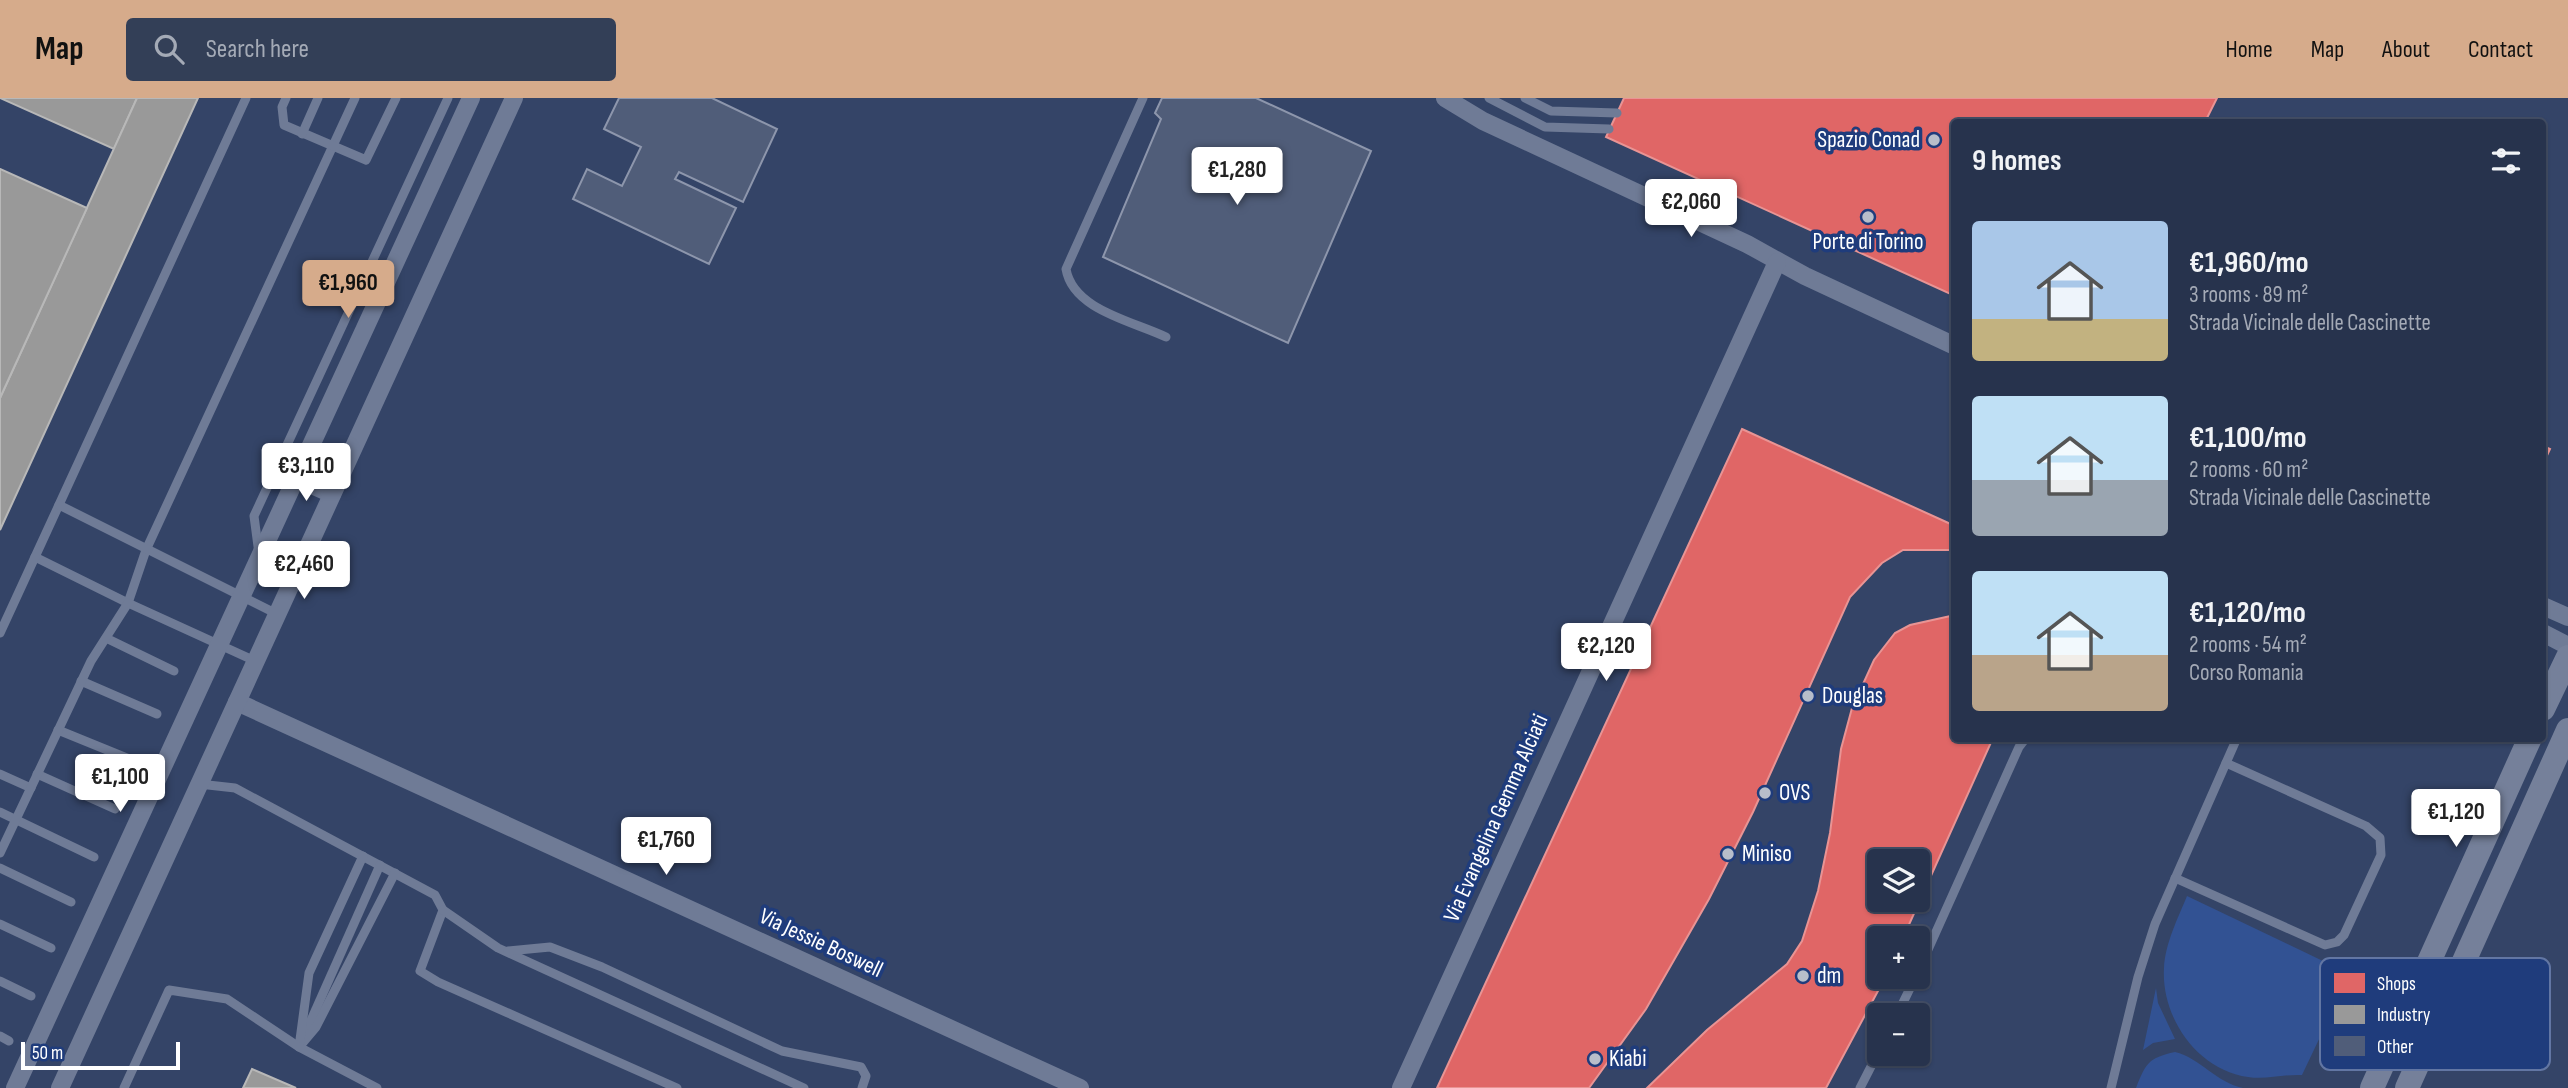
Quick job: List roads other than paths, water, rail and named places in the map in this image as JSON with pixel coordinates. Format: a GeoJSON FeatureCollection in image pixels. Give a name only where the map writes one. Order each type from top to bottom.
{"type":"FeatureCollection","features":[{"type":"Feature","properties":{"kind":"main road"},"geometry":{"type":"LineString","coordinates":[[2546,703],[2568,657]]}},
{"type":"Feature","properties":{"kind":"main road"},"geometry":{"type":"LineString","coordinates":[[2465,958],[2568,730]]}},
{"type":"Feature","properties":{"kind":"main road"},"geometry":{"type":"LineString","coordinates":[[2431,958],[2528,742]]}},
{"type":"Feature","properties":{"kind":"main road"},"geometry":{"type":"LineString","coordinates":[[2372,1088],[2380,1070]]}},
{"type":"Feature","properties":{"kind":"main road"},"geometry":{"type":"LineString","coordinates":[[2407,1088],[2415,1070]]}},
{"type":"Feature","properties":{"kind":"street"},"geometry":{"type":"LineString","coordinates":[[15,1088],[471,98]]}},
{"type":"Feature","properties":{"kind":"street"},"geometry":{"type":"LineString","coordinates":[[60,1088],[514,98]]}},
{"type":"Feature","properties":{"kind":"street"},"geometry":{"type":"LineString","coordinates":[[1445,98],[1483,121],[1746,244],[1777,262],[1951,344]]}},
{"type":"Feature","properties":{"kind":"street","name":"Via Evangelina Gemma Alciati"},"geometry":{"type":"LineString","coordinates":[[1401,1088],[1777,262]]}},
{"type":"Feature","properties":{"kind":"street"},"geometry":{"type":"LineString","coordinates":[[296,478],[332,494]]}},
{"type":"Feature","properties":{"kind":"street"},"geometry":{"type":"LineString","coordinates":[[2546,607],[2568,617]]}},
{"type":"Feature","properties":{"kind":"street"},"geometry":{"type":"LineString","coordinates":[[2546,635],[2568,646]]}},
{"type":"Feature","properties":{"kind":"street","name":"Via Jessie Boswell"},"geometry":{"type":"LineString","coordinates":[[237,702],[1080,1088]]}},
{"type":"Feature","properties":{"kind":"lane"},"geometry":{"type":"LineString","coordinates":[[0,634],[246,98]]}},
{"type":"Feature","properties":{"kind":"lane"},"geometry":{"type":"LineString","coordinates":[[286,98],[282,107],[284,125],[332,148],[366,160],[397,98]]}},
{"type":"Feature","properties":{"kind":"lane"},"geometry":{"type":"LineString","coordinates":[[302,134],[318,98]]}},
{"type":"Feature","properties":{"kind":"lane"},"geometry":{"type":"LineString","coordinates":[[0,853],[81,681],[128,603],[146,550],[355,98]]}},
{"type":"Feature","properties":{"kind":"lane"},"geometry":{"type":"LineString","coordinates":[[260,557],[254,516],[447,98]]}},
{"type":"Feature","properties":{"kind":"lane"},"geometry":{"type":"LineString","coordinates":[[1143,98],[1066,269],[1069,283],[1079,296],[1166,337]]}},
{"type":"Feature","properties":{"kind":"lane"},"geometry":{"type":"LineString","coordinates":[[1489,98],[1545,127],[1609,129]]}},
{"type":"Feature","properties":{"kind":"lane"},"geometry":{"type":"LineString","coordinates":[[1525,98],[1551,111],[1617,113]]}},
{"type":"Feature","properties":{"kind":"lane"},"geometry":{"type":"LineString","coordinates":[[59,505],[277,614]]}},
{"type":"Feature","properties":{"kind":"lane"},"geometry":{"type":"LineString","coordinates":[[35,557],[255,661]]}},
{"type":"Feature","properties":{"kind":"lane"},"geometry":{"type":"LineString","coordinates":[[108,639],[174,671]]}},
{"type":"Feature","properties":{"kind":"lane"},"geometry":{"type":"LineString","coordinates":[[81,681],[157,714]]}},
{"type":"Feature","properties":{"kind":"lane"},"geometry":{"type":"LineString","coordinates":[[58,730],[139,763]]}},
{"type":"Feature","properties":{"kind":"lane"},"geometry":{"type":"LineString","coordinates":[[1930,945],[2023,742]]}},
{"type":"Feature","properties":{"kind":"lane"},"geometry":{"type":"LineString","coordinates":[[2111,1088],[2138,977],[2175,878],[2235,742]]}},
{"type":"Feature","properties":{"kind":"lane"},"geometry":{"type":"LineString","coordinates":[[2175,878],[2325,945],[2337,942],[2344,935],[2381,855],[2380,838],[2366,826],[2226,763]]}},
{"type":"Feature","properties":{"kind":"lane"},"geometry":{"type":"LineString","coordinates":[[0,774],[31,788]]}},
{"type":"Feature","properties":{"kind":"lane"},"geometry":{"type":"LineString","coordinates":[[37,774],[115,809]]}},
{"type":"Feature","properties":{"kind":"lane"},"geometry":{"type":"LineString","coordinates":[[199,784],[235,788],[435,894],[443,910],[505,951],[804,1088]]}},
{"type":"Feature","properties":{"kind":"lane"},"geometry":{"type":"LineString","coordinates":[[0,812],[94,857]]}},
{"type":"Feature","properties":{"kind":"lane"},"geometry":{"type":"LineString","coordinates":[[299,1047],[309,973],[363,856]]}},
{"type":"Feature","properties":{"kind":"lane"},"geometry":{"type":"LineString","coordinates":[[299,1047],[380,865]]}},
{"type":"Feature","properties":{"kind":"lane"},"geometry":{"type":"LineString","coordinates":[[0,868],[71,902]]}},
{"type":"Feature","properties":{"kind":"lane"},"geometry":{"type":"LineString","coordinates":[[299,1047],[316,1027],[395,873]]}},
{"type":"Feature","properties":{"kind":"lane"},"geometry":{"type":"LineString","coordinates":[[443,910],[421,971],[456,992],[677,1088]]}},
{"type":"Feature","properties":{"kind":"lane"},"geometry":{"type":"LineString","coordinates":[[0,924],[51,948]]}},
{"type":"Feature","properties":{"kind":"lane"},"geometry":{"type":"LineString","coordinates":[[505,951],[550,947],[603,967],[782,1051],[861,1067],[866,1076],[862,1088]]}},
{"type":"Feature","properties":{"kind":"lane"},"geometry":{"type":"LineString","coordinates":[[0,981],[31,996]]}},
{"type":"Feature","properties":{"kind":"lane"},"geometry":{"type":"LineString","coordinates":[[124,1088],[169,990],[227,999],[299,1047],[377,1088]]}},
{"type":"Feature","properties":{"kind":"lane"},"geometry":{"type":"LineString","coordinates":[[1860,1088],[1871,1066]]}},
{"type":"Feature","properties":{"kind":"place","name":"Spazio Conad"},"geometry":{"type":"Point","coordinates":[1934,140]}},
{"type":"Feature","properties":{"kind":"place","name":"Porte di Torino"},"geometry":{"type":"Point","coordinates":[1868,217]}},
{"type":"Feature","properties":{"kind":"place","name":"Douglas"},"geometry":{"type":"Point","coordinates":[1808,696]}},
{"type":"Feature","properties":{"kind":"place","name":"OVS"},"geometry":{"type":"Point","coordinates":[1765,793]}},
{"type":"Feature","properties":{"kind":"place","name":"Miniso"},"geometry":{"type":"Point","coordinates":[1728,854]}},
{"type":"Feature","properties":{"kind":"place","name":"dm"},"geometry":{"type":"Point","coordinates":[1803,976]}},
{"type":"Feature","properties":{"kind":"place","name":"Kiabi"},"geometry":{"type":"Point","coordinates":[1595,1059]}}]}
